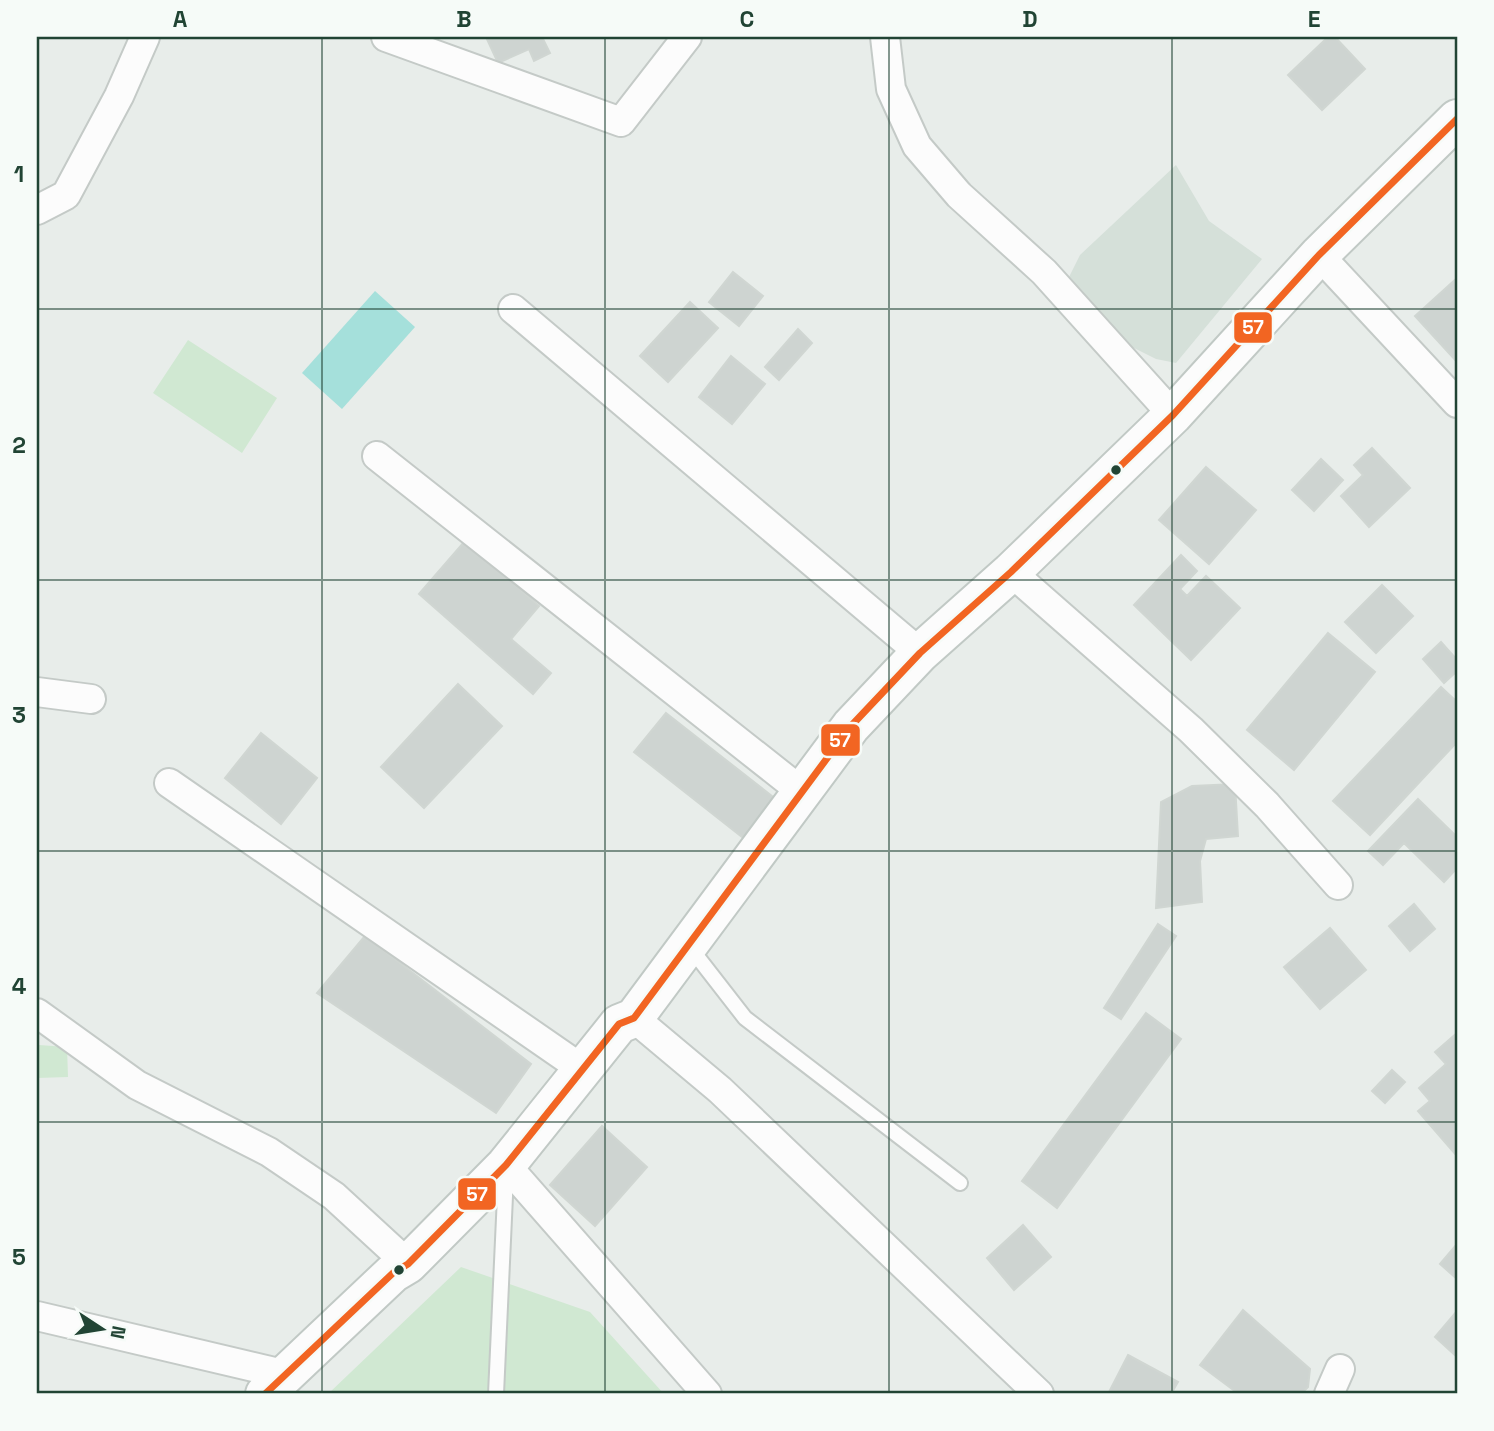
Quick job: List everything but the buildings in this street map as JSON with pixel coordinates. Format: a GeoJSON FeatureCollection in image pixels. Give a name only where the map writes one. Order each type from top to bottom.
{"type":"FeatureCollection","features":[{"type":"Feature","properties":{"kind":"main road"},"geometry":{"type":"LineString","coordinates":[[276,1384],[393,1272],[408,1264],[506,1165],[585,1071],[620,1024],[634,1018],[851,726],[920,653],[1011,572],[1173,415],[1319,255],[1457,118]]}},
{"type":"Feature","properties":{"kind":"street"},"geometry":{"type":"LineString","coordinates":[[37,210],[66,195],[120,96],[145,37]]}},
{"type":"Feature","properties":{"kind":"street"},"geometry":{"type":"LineString","coordinates":[[386,37],[621,122],[687,37]]}},
{"type":"Feature","properties":{"kind":"street"},"geometry":{"type":"LineString","coordinates":[[885,37],[891,89],[918,146],[959,195],[1044,272],[1173,415]]}},
{"type":"Feature","properties":{"kind":"street"},"geometry":{"type":"LineString","coordinates":[[1319,255],[1457,403]]}},
{"type":"Feature","properties":{"kind":"street"},"geometry":{"type":"LineString","coordinates":[[513,309],[920,653]]}},
{"type":"Feature","properties":{"kind":"street"},"geometry":{"type":"LineString","coordinates":[[377,456],[801,791]]}},
{"type":"Feature","properties":{"kind":"street"},"geometry":{"type":"LineString","coordinates":[[1011,572],[1191,730],[1267,805],[1338,885]]}},
{"type":"Feature","properties":{"kind":"street"},"geometry":{"type":"LineString","coordinates":[[37,692],[91,699]]}},
{"type":"Feature","properties":{"kind":"street"},"geometry":{"type":"LineString","coordinates":[[169,783],[585,1071]]}},
{"type":"Feature","properties":{"kind":"street"},"geometry":{"type":"LineString","coordinates":[[37,1013],[137,1085],[269,1152],[334,1196],[408,1264]]}},
{"type":"Feature","properties":{"kind":"street"},"geometry":{"type":"LineString","coordinates":[[634,1018],[720,1090],[1039,1394]]}},
{"type":"Feature","properties":{"kind":"street"},"geometry":{"type":"LineString","coordinates":[[506,1165],[707,1394]]}},
{"type":"Feature","properties":{"kind":"street"},"geometry":{"type":"LineString","coordinates":[[37,1316],[276,1384]]}},
{"type":"Feature","properties":{"kind":"lane"},"geometry":{"type":"LineString","coordinates":[[688,944],[745,1018],[960,1183]]}},
{"type":"Feature","properties":{"kind":"lane"},"geometry":{"type":"LineString","coordinates":[[496,1394],[506,1165]]}},
{"type":"Feature","properties":{"kind":"shaded area"},"geometry":{"type":"Polygon","coordinates":[[[1176,165],[1209,221],[1262,259],[1176,363],[1156,359],[1132,347],[1066,283],[1080,255],[1176,165]]]}},
{"type":"Feature","properties":{"kind":"green space"},"geometry":{"type":"Polygon","coordinates":[[[188,340],[277,398],[242,453],[153,393],[188,340]]]}},
{"type":"Feature","properties":{"kind":"green space"},"geometry":{"type":"Polygon","coordinates":[[[39,1045],[67,1047],[68,1077],[37,1078],[39,1045]]]}},
{"type":"Feature","properties":{"kind":"green space"},"geometry":{"type":"Polygon","coordinates":[[[461,1267],[590,1312],[664,1394],[328,1394],[461,1267]]]}},
{"type":"Feature","properties":{"kind":"water"},"geometry":{"type":"Polygon","coordinates":[[[375,291],[415,327],[342,409],[302,373],[375,291]]]}},
{"type":"Feature","properties":{"kind":"transit line","name":"57"},"geometry":{"type":"LineString","coordinates":[[265,1394],[393,1273],[408,1264],[506,1165],[619,1024],[634,1018],[851,726],[920,653],[1011,572],[1173,415],[1319,255],[1457,119]]}}]}
